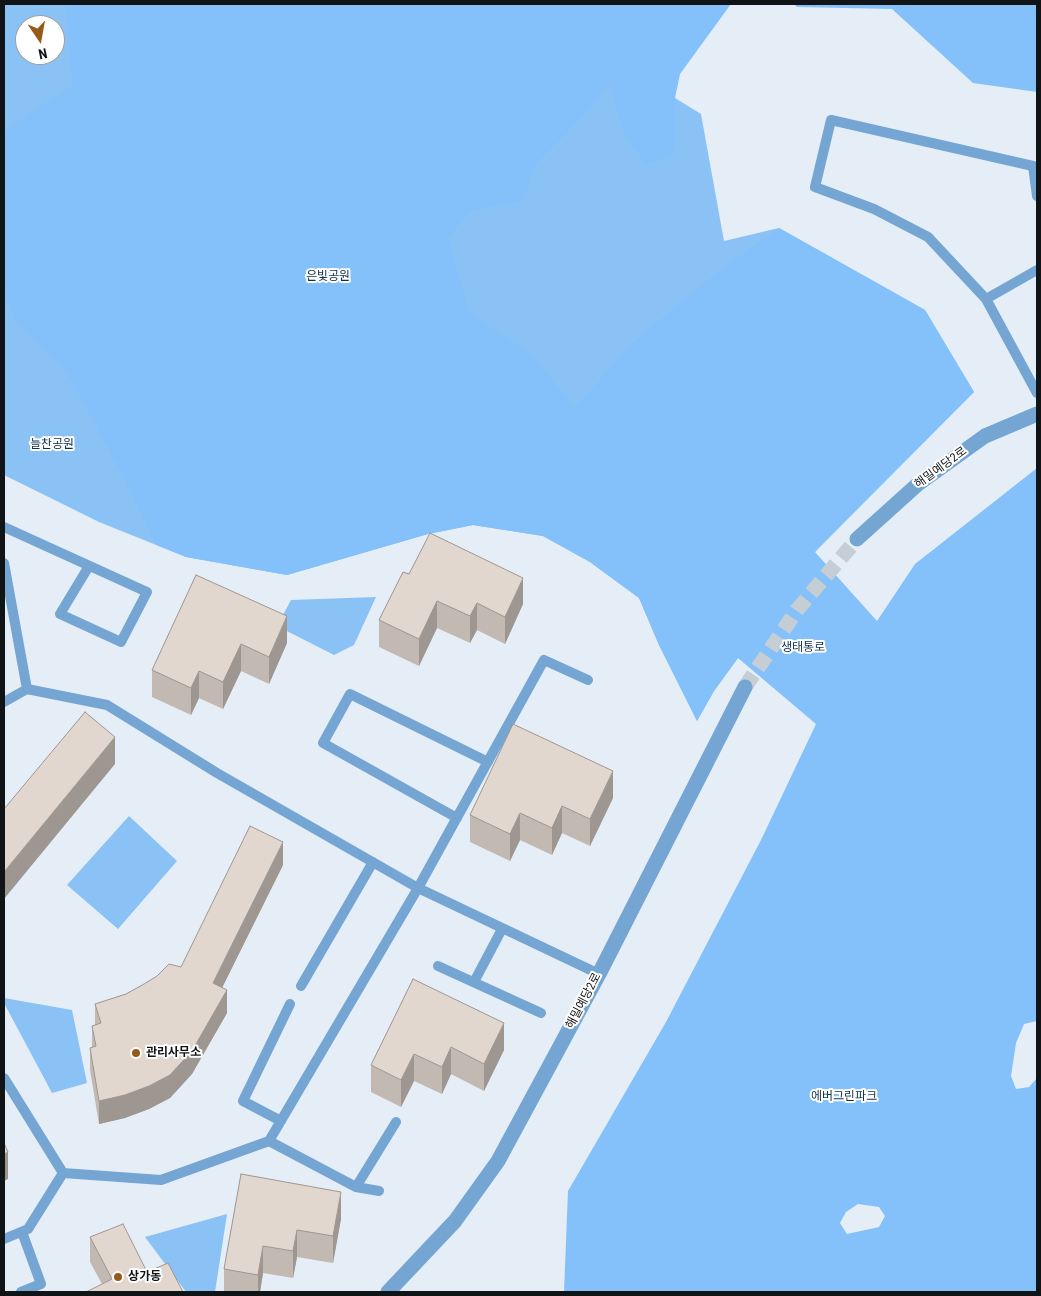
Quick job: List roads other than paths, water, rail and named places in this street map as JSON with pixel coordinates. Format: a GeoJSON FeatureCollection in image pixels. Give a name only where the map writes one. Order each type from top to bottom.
{"type":"FeatureCollection","features":[{"type":"Feature","properties":{"kind":"street","name":"해밀예당2로"},"geometry":{"type":"LineString","coordinates":[[856,539],[918,484],[985,436],[1037,414]]}},
{"type":"Feature","properties":{"kind":"street","name":"해밀예당2로"},"geometry":{"type":"LineString","coordinates":[[388,1292],[455,1222],[498,1161],[598,974],[745,687]]}},
{"type":"Feature","properties":{"kind":"lane"},"geometry":{"type":"LineString","coordinates":[[1037,196],[1033,166],[830,120],[815,187],[874,209],[928,237],[986,299],[1037,393]]}},
{"type":"Feature","properties":{"kind":"lane"},"geometry":{"type":"LineString","coordinates":[[986,299],[1037,270]]}},
{"type":"Feature","properties":{"kind":"lane"},"geometry":{"type":"LineString","coordinates":[[4,527],[147,592],[121,642],[60,614],[89,566]]}},
{"type":"Feature","properties":{"kind":"lane"},"geometry":{"type":"LineString","coordinates":[[4,563],[27,689]]}},
{"type":"Feature","properties":{"kind":"lane"},"geometry":{"type":"LineString","coordinates":[[64,1173],[161,1180],[269,1141],[418,888],[544,660],[588,680]]}},
{"type":"Feature","properties":{"kind":"lane"},"geometry":{"type":"LineString","coordinates":[[4,702],[27,689],[107,705],[217,773],[418,888],[598,974]]}},
{"type":"Feature","properties":{"kind":"lane"},"geometry":{"type":"LineString","coordinates":[[456,818],[323,743],[350,694],[488,762]]}},
{"type":"Feature","properties":{"kind":"lane"},"geometry":{"type":"LineString","coordinates":[[301,986],[373,862]]}},
{"type":"Feature","properties":{"kind":"lane"},"geometry":{"type":"LineString","coordinates":[[474,982],[502,929]]}},
{"type":"Feature","properties":{"kind":"lane"},"geometry":{"type":"LineString","coordinates":[[438,966],[541,1013]]}},
{"type":"Feature","properties":{"kind":"lane"},"geometry":{"type":"LineString","coordinates":[[281,1121],[243,1102],[290,1004]]}},
{"type":"Feature","properties":{"kind":"lane"},"geometry":{"type":"LineString","coordinates":[[4,1078],[64,1173]]}},
{"type":"Feature","properties":{"kind":"lane"},"geometry":{"type":"LineString","coordinates":[[356,1186],[396,1122]]}},
{"type":"Feature","properties":{"kind":"lane"},"geometry":{"type":"LineString","coordinates":[[269,1141],[356,1186],[379,1191]]}},
{"type":"Feature","properties":{"kind":"lane"},"geometry":{"type":"LineString","coordinates":[[4,1239],[28,1230],[64,1173]]}},
{"type":"Feature","properties":{"kind":"lane"},"geometry":{"type":"LineString","coordinates":[[20,1292],[41,1284],[22,1232]]}},
{"type":"Feature","properties":{"kind":"tunnel"},"geometry":{"type":"LineString","coordinates":[[745,687],[797,610],[857,539]]}},
{"type":"Feature","properties":{"kind":"place","name":"관리사무소"},"geometry":{"type":"Point","coordinates":[136,1053]}},
{"type":"Feature","properties":{"kind":"place","name":"상가동"},"geometry":{"type":"Point","coordinates":[118,1277]}},
{"type":"Feature","properties":{"kind":"park label","name":"은빛공원"},"geometry":{"type":"Point","coordinates":[328,277]}},
{"type":"Feature","properties":{"kind":"park label","name":"늘찬공원"},"geometry":{"type":"Point","coordinates":[52,445]}},
{"type":"Feature","properties":{"kind":"park label","name":"생태통로"},"geometry":{"type":"Point","coordinates":[803,648]}},
{"type":"Feature","properties":{"kind":"park label","name":"에버그린파크"},"geometry":{"type":"Point","coordinates":[844,1097]}}]}
